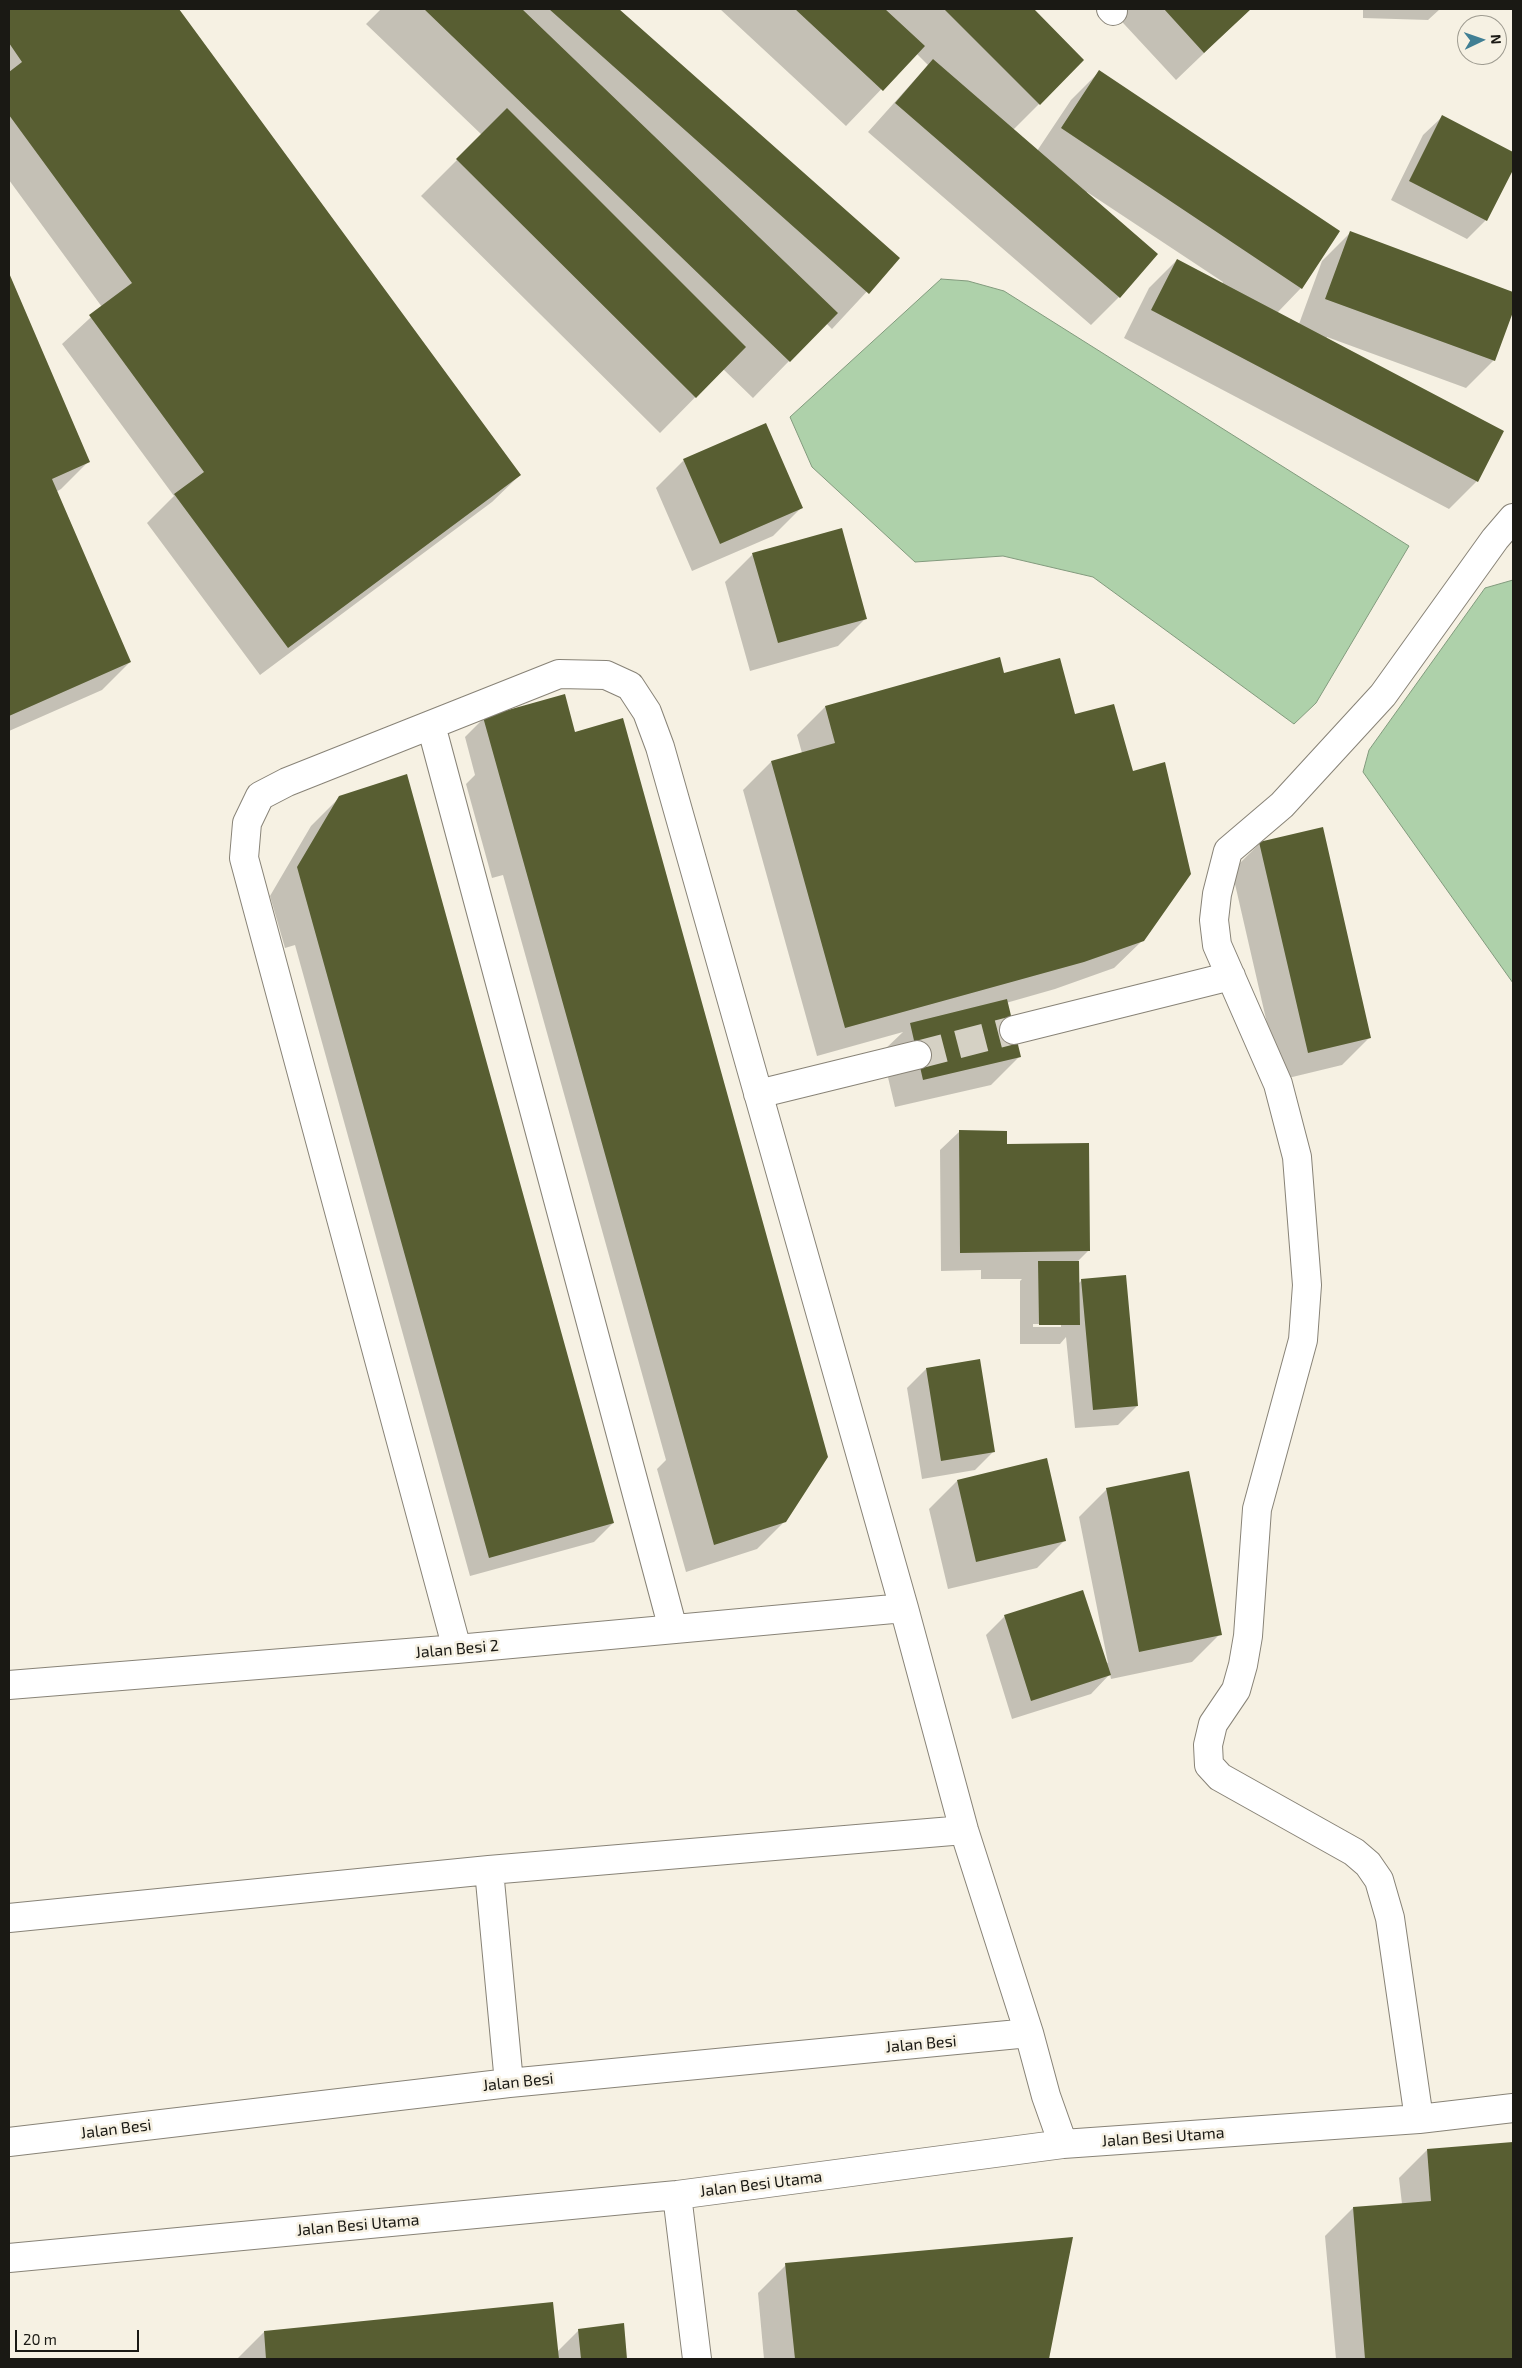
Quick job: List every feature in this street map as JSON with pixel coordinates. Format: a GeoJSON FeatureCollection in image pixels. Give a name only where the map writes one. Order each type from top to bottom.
{"type":"FeatureCollection","features":[{"type":"Feature","properties":{"kind":"street"},"geometry":{"type":"LineString","coordinates":[[1418,2119],[1390,1918],[1379,1880],[1368,1864],[1354,1852],[1220,1777],[1209,1766],[1208,1745],[1213,1724],[1236,1690],[1243,1665],[1248,1636],[1257,1509],[1303,1340],[1307,1285],[1297,1157],[1278,1084],[1217,945],[1214,920],[1217,894],[1228,851],[1282,805],[1383,695],[1495,538],[1513,518]]}},
{"type":"Feature","properties":{"kind":"street"},"geometry":{"type":"LineString","coordinates":[[457,1649],[244,858],[247,823],[260,796],[287,782],[559,674],[606,675],[630,686],[647,712],[660,747],[904,1608],[964,1830],[1029,2033],[1046,2096],[1063,2144]]}},
{"type":"Feature","properties":{"kind":"street"},"geometry":{"type":"LineString","coordinates":[[431,725],[673,1629]]}},
{"type":"Feature","properties":{"kind":"street"},"geometry":{"type":"LineString","coordinates":[[1014,1030],[1231,976]]}},
{"type":"Feature","properties":{"kind":"street"},"geometry":{"type":"LineString","coordinates":[[758,1094],[917,1055]]}},
{"type":"Feature","properties":{"kind":"street","name":"Jalan Besi 2"},"geometry":{"type":"LineString","coordinates":[[9,1685],[457,1649],[904,1608]]}},
{"type":"Feature","properties":{"kind":"street"},"geometry":{"type":"LineString","coordinates":[[9,1918],[489,1870],[964,1830]]}},
{"type":"Feature","properties":{"kind":"street"},"geometry":{"type":"LineString","coordinates":[[489,1870],[509,2083]]}},
{"type":"Feature","properties":{"kind":"street","name":"Jalan Besi"},"geometry":{"type":"LineString","coordinates":[[9,2142],[509,2083],[1029,2033]]}},
{"type":"Feature","properties":{"kind":"street","name":"Jalan Besi Utama"},"geometry":{"type":"LineString","coordinates":[[9,2258],[676,2195],[1063,2144],[1418,2119],[1513,2108]]}},
{"type":"Feature","properties":{"kind":"street"},"geometry":{"type":"LineString","coordinates":[[676,2195],[696,2359]]}},
{"type":"Feature","properties":{"kind":"shaded area"},"geometry":{"type":"Polygon","coordinates":[[[941,279],[968,281],[1004,291],[1409,546],[1316,703],[1294,724],[1093,577],[1003,556],[915,562],[812,467],[790,417],[941,279]]]}},
{"type":"Feature","properties":{"kind":"shaded area"},"geometry":{"type":"Polygon","coordinates":[[[1513,580],[1513,983],[1363,772],[1369,750],[1485,588],[1513,580]]]}},
{"type":"Feature","properties":{"kind":"building"},"geometry":{"type":"Polygon","coordinates":[[[9,9],[179,9],[521,475],[288,648],[174,494],[204,472],[89,315],[132,283],[9,115],[9,72],[22,62],[9,43],[9,9]]]}},
{"type":"Feature","properties":{"kind":"building"},"geometry":{"type":"Polygon","coordinates":[[[424,9],[522,9],[838,313],[790,362],[424,9]]]}},
{"type":"Feature","properties":{"kind":"building"},"geometry":{"type":"Polygon","coordinates":[[[549,9],[619,9],[900,258],[869,294],[549,9]]]}},
{"type":"Feature","properties":{"kind":"building"},"geometry":{"type":"Polygon","coordinates":[[[795,9],[885,9],[925,46],[883,91],[795,9]]]}},
{"type":"Feature","properties":{"kind":"building"},"geometry":{"type":"Polygon","coordinates":[[[944,9],[1034,9],[1084,60],[1040,105],[944,9]]]}},
{"type":"Feature","properties":{"kind":"building"},"geometry":{"type":"Polygon","coordinates":[[[1164,9],[1251,9],[1204,53],[1164,9]]]}},
{"type":"Feature","properties":{"kind":"building"},"geometry":{"type":"Polygon","coordinates":[[[933,59],[1158,254],[1120,298],[895,103],[933,59]]]}},
{"type":"Feature","properties":{"kind":"building"},"geometry":{"type":"Polygon","coordinates":[[[1099,70],[1340,231],[1302,289],[1061,128],[1099,70]]]}},
{"type":"Feature","properties":{"kind":"building"},"geometry":{"type":"Polygon","coordinates":[[[507,108],[746,347],[696,398],[456,159],[507,108]]]}},
{"type":"Feature","properties":{"kind":"building"},"geometry":{"type":"Polygon","coordinates":[[[1442,115],[1513,152],[1513,170],[1487,221],[1409,181],[1442,115]]]}},
{"type":"Feature","properties":{"kind":"building"},"geometry":{"type":"Polygon","coordinates":[[[1350,231],[1513,292],[1513,312],[1495,361],[1325,299],[1350,231]]]}},
{"type":"Feature","properties":{"kind":"building"},"geometry":{"type":"Polygon","coordinates":[[[1177,259],[1504,431],[1478,482],[1151,310],[1177,259]]]}},
{"type":"Feature","properties":{"kind":"building"},"geometry":{"type":"Polygon","coordinates":[[[9,273],[90,462],[52,479],[131,662],[9,716],[9,273]]]}},
{"type":"Feature","properties":{"kind":"building"},"geometry":{"type":"Polygon","coordinates":[[[766,423],[803,508],[720,544],[683,459],[766,423]]]}},
{"type":"Feature","properties":{"kind":"building"},"geometry":{"type":"Polygon","coordinates":[[[842,528],[867,619],[778,643],[752,553],[842,528]]]}},
{"type":"Feature","properties":{"kind":"building"},"geometry":{"type":"Polygon","coordinates":[[[1000,657],[1004,673],[1060,658],[1075,714],[1114,704],[1133,771],[1165,762],[1191,874],[1144,941],[1084,962],[845,1028],[771,761],[835,743],[825,706],[1000,657]]]}},
{"type":"Feature","properties":{"kind":"building"},"geometry":{"type":"Polygon","coordinates":[[[565,694],[575,732],[623,718],[828,1457],[786,1522],[714,1545],[483,717],[565,694]]]}},
{"type":"Feature","properties":{"kind":"building"},"geometry":{"type":"Polygon","coordinates":[[[407,774],[614,1523],[489,1558],[297,867],[339,796],[407,774]]]}},
{"type":"Feature","properties":{"kind":"building"},"geometry":{"type":"Polygon","coordinates":[[[1323,827],[1371,1038],[1308,1053],[1259,842],[1323,827]]]}},
{"type":"Feature","properties":{"kind":"building"},"geometry":{"type":"Polygon","coordinates":[[[1007,999],[1021,1057],[923,1080],[910,1023],[1007,999]]]}},
{"type":"Feature","properties":{"kind":"building"},"geometry":{"type":"Polygon","coordinates":[[[959,1130],[1007,1131],[1007,1144],[1089,1143],[1090,1251],[960,1253],[959,1130]]]}},
{"type":"Feature","properties":{"kind":"building"},"geometry":{"type":"Polygon","coordinates":[[[1038,1261],[1079,1261],[1080,1325],[1039,1325],[1038,1261]]]}},
{"type":"Feature","properties":{"kind":"building"},"geometry":{"type":"Polygon","coordinates":[[[1126,1275],[1138,1406],[1093,1410],[1081,1279],[1126,1275]]]}},
{"type":"Feature","properties":{"kind":"building"},"geometry":{"type":"Polygon","coordinates":[[[980,1359],[995,1452],[941,1461],[926,1368],[980,1359]]]}},
{"type":"Feature","properties":{"kind":"building"},"geometry":{"type":"Polygon","coordinates":[[[1047,1458],[1066,1541],[976,1562],[957,1480],[1047,1458]]]}},
{"type":"Feature","properties":{"kind":"building"},"geometry":{"type":"Polygon","coordinates":[[[1189,1471],[1222,1635],[1139,1652],[1106,1488],[1189,1471]]]}},
{"type":"Feature","properties":{"kind":"building"},"geometry":{"type":"Polygon","coordinates":[[[1083,1590],[1111,1675],[1031,1701],[1004,1615],[1083,1590]]]}},
{"type":"Feature","properties":{"kind":"building"},"geometry":{"type":"Polygon","coordinates":[[[1513,2142],[1513,2359],[1365,2359],[1353,2207],[1431,2201],[1427,2149],[1513,2142]]]}},
{"type":"Feature","properties":{"kind":"building"},"geometry":{"type":"Polygon","coordinates":[[[1073,2237],[1049,2359],[795,2359],[785,2263],[1073,2237]]]}},
{"type":"Feature","properties":{"kind":"building"},"geometry":{"type":"Polygon","coordinates":[[[553,2302],[559,2359],[266,2359],[264,2331],[553,2302]]]}},
{"type":"Feature","properties":{"kind":"building"},"geometry":{"type":"Polygon","coordinates":[[[624,2323],[627,2359],[581,2359],[578,2329],[624,2323]]]}},
{"type":"Feature","properties":{"kind":"tunnel"},"geometry":{"type":"LineString","coordinates":[[917,1055],[1014,1030]]}}]}
